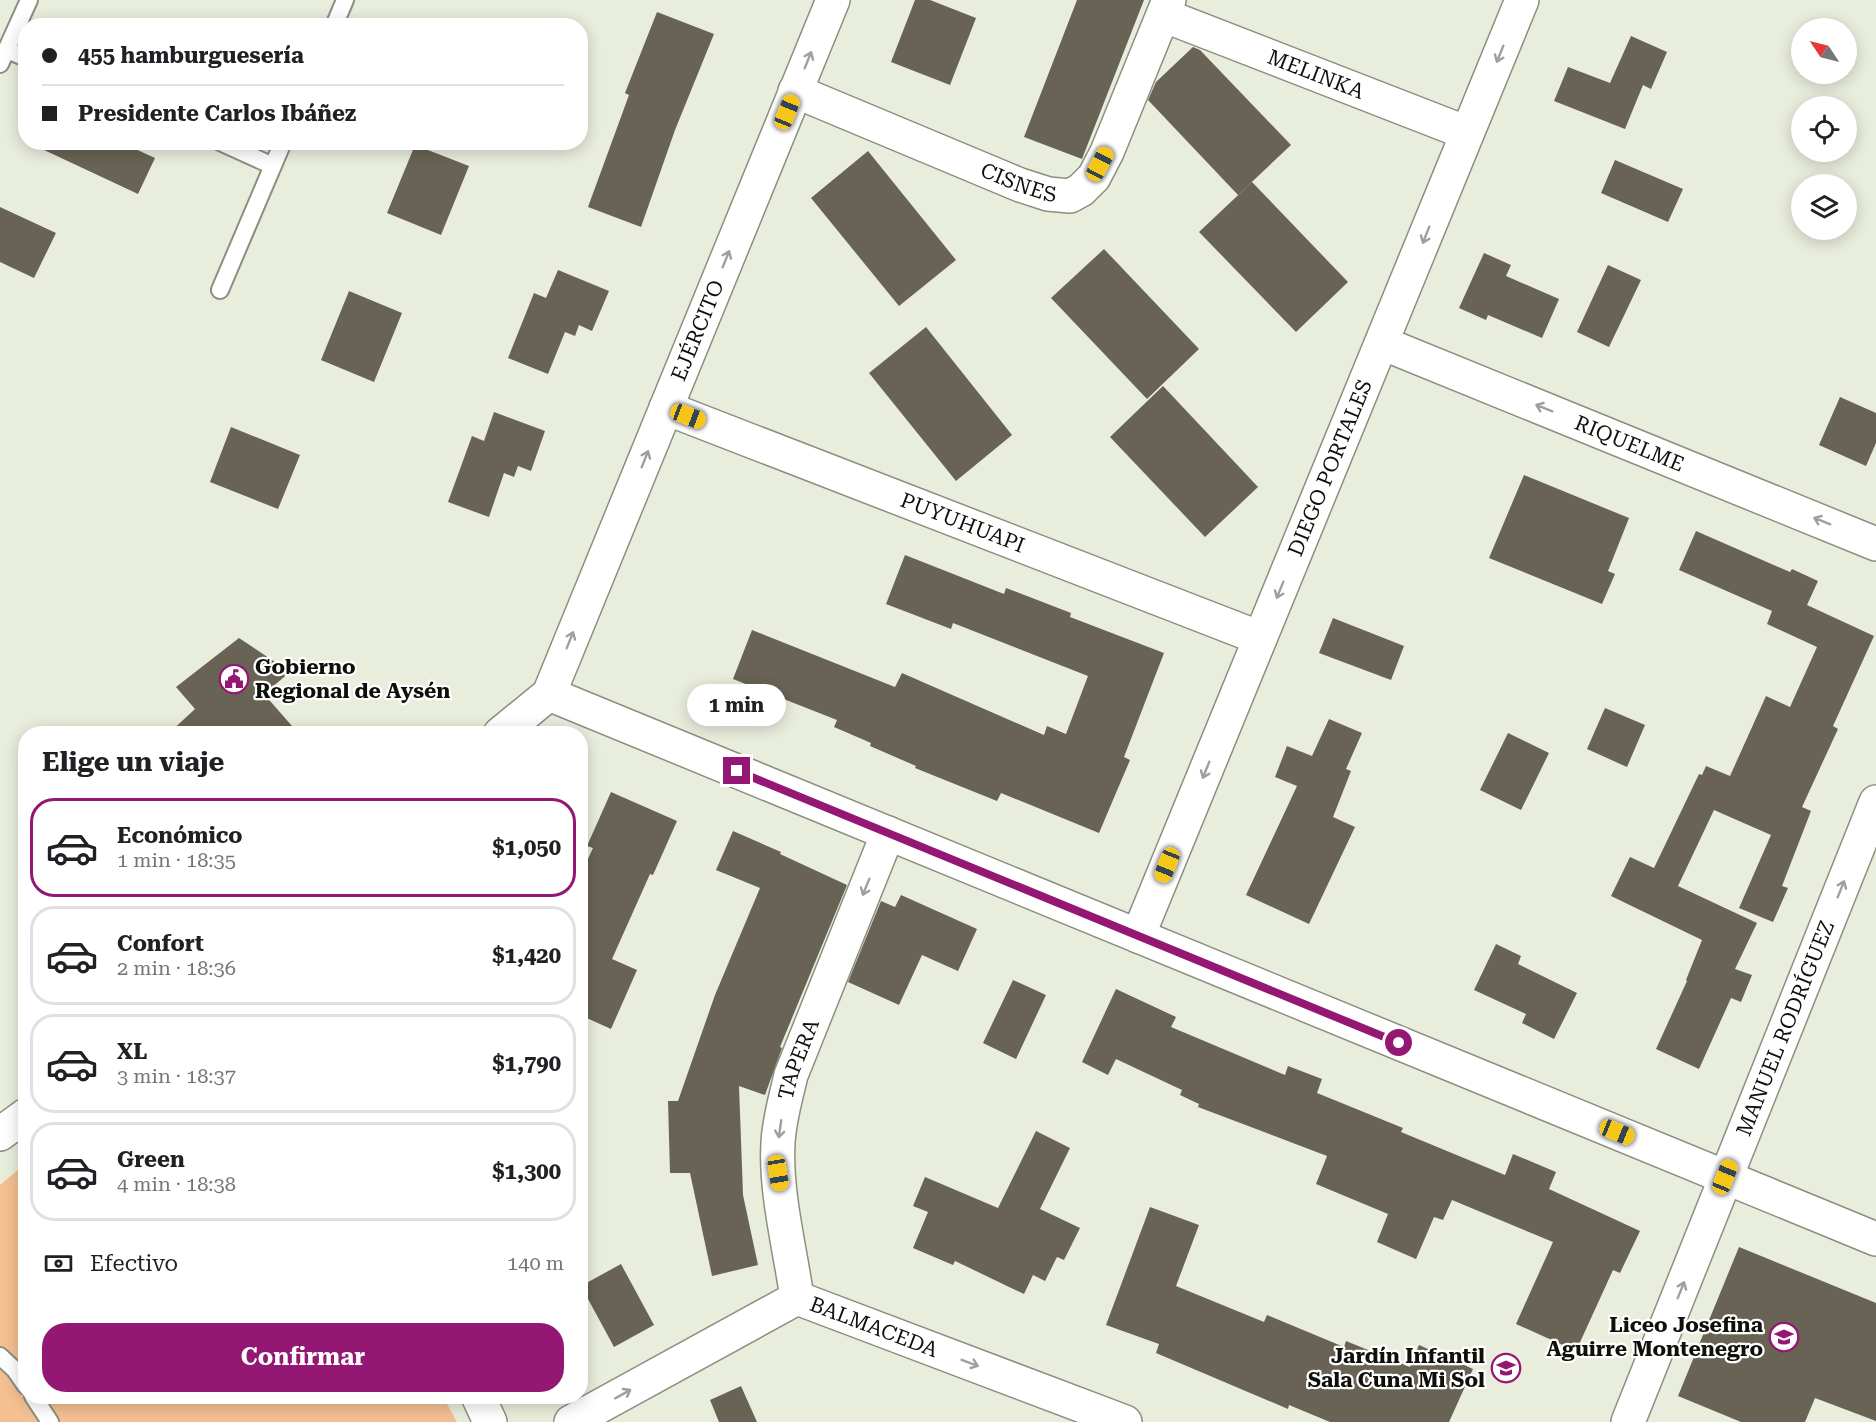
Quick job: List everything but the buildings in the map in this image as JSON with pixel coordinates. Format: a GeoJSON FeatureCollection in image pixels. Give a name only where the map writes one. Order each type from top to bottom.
{"type":"FeatureCollection","features":[{"type":"Feature","properties":{"kind":"street","name":"EJÉRCITO"},"geometry":{"type":"LineString","coordinates":[[534,726],[549,694],[833,0]]}},
{"type":"Feature","properties":{"kind":"street","name":"DIEGO PORTALES"},"geometry":{"type":"LineString","coordinates":[[1138,936],[1522,0]]}},
{"type":"Feature","properties":{"kind":"street","name":"CISNES"},"geometry":{"type":"LineString","coordinates":[[795,91],[1020,185],[1048,194],[1070,196],[1081,190],[1094,177],[1107,152],[1166,8]]}},
{"type":"Feature","properties":{"kind":"street","name":"MELINKA"},"geometry":{"type":"LineString","coordinates":[[1166,8],[1467,133]]}},
{"type":"Feature","properties":{"kind":"street","name":"RIQUELME"},"geometry":{"type":"LineString","coordinates":[[1382,343],[1876,544]]}},
{"type":"Feature","properties":{"kind":"street","name":"PUYUHUAPI"},"geometry":{"type":"LineString","coordinates":[[666,408],[1260,638]]}},
{"type":"Feature","properties":{"kind":"street","name":"EJÉRCITO"},"geometry":{"type":"LineString","coordinates":[[510,726],[549,694]]}},
{"type":"Feature","properties":{"kind":"street"},"geometry":{"type":"LineString","coordinates":[[549,694],[1876,1239]]}},
{"type":"Feature","properties":{"kind":"street","name":"MANUEL RODRÍGUEZ"},"geometry":{"type":"LineString","coordinates":[[1628,1422],[1876,802]]}},
{"type":"Feature","properties":{"kind":"street","name":"TAPERA"},"geometry":{"type":"LineString","coordinates":[[797,1298],[778,1173],[778,1142],[782,1111],[791,1075],[888,833]]}},
{"type":"Feature","properties":{"kind":"street"},"geometry":{"type":"LineString","coordinates":[[0,1134],[18,1121]]}},
{"type":"Feature","properties":{"kind":"street","name":"BALMACEDA"},"geometry":{"type":"LineString","coordinates":[[571,1422],[797,1298],[1125,1422]]}},
{"type":"Feature","properties":{"kind":"street"},"geometry":{"type":"LineString","coordinates":[[482,1404],[490,1422]]}},
{"type":"Feature","properties":{"kind":"lane"},"geometry":{"type":"LineString","coordinates":[[21,18],[29,0]]}},
{"type":"Feature","properties":{"kind":"lane"},"geometry":{"type":"LineString","coordinates":[[337,18],[345,0]]}},
{"type":"Feature","properties":{"kind":"lane"},"geometry":{"type":"LineString","coordinates":[[4,57],[18,25]]}},
{"type":"Feature","properties":{"kind":"lane"},"geometry":{"type":"LineString","coordinates":[[238,150],[273,166]]}},
{"type":"Feature","properties":{"kind":"lane"},"geometry":{"type":"LineString","coordinates":[[220,290],[280,150]]}},
{"type":"Feature","properties":{"kind":"lane"},"geometry":{"type":"LineString","coordinates":[[0,1356],[18,1375]]}},
{"type":"Feature","properties":{"kind":"lane"},"geometry":{"type":"LineString","coordinates":[[38,1404],[50,1422]]}},
{"type":"Feature","properties":{"kind":"shaded area"},"geometry":{"type":"Polygon","coordinates":[[[18,1170],[18,1404],[447,1404],[457,1422],[0,1422],[0,1185],[18,1170]]]}},
{"type":"Feature","properties":{"kind":"place","name":"Gobierno Regional de Aysén"},"geometry":{"type":"Point","coordinates":[234,679]}},
{"type":"Feature","properties":{"kind":"place","name":"Liceo Josefina Aguirre Montenegro"},"geometry":{"type":"Point","coordinates":[1784,1337]}},
{"type":"Feature","properties":{"kind":"place","name":"Jardín Infantil Sala Cuna Mi Sol"},"geometry":{"type":"Point","coordinates":[1506,1368]}},
{"type":"Feature","properties":{"kind":"route"},"geometry":{"type":"LineString","coordinates":[[737,771],[1399,1043]]}}]}
